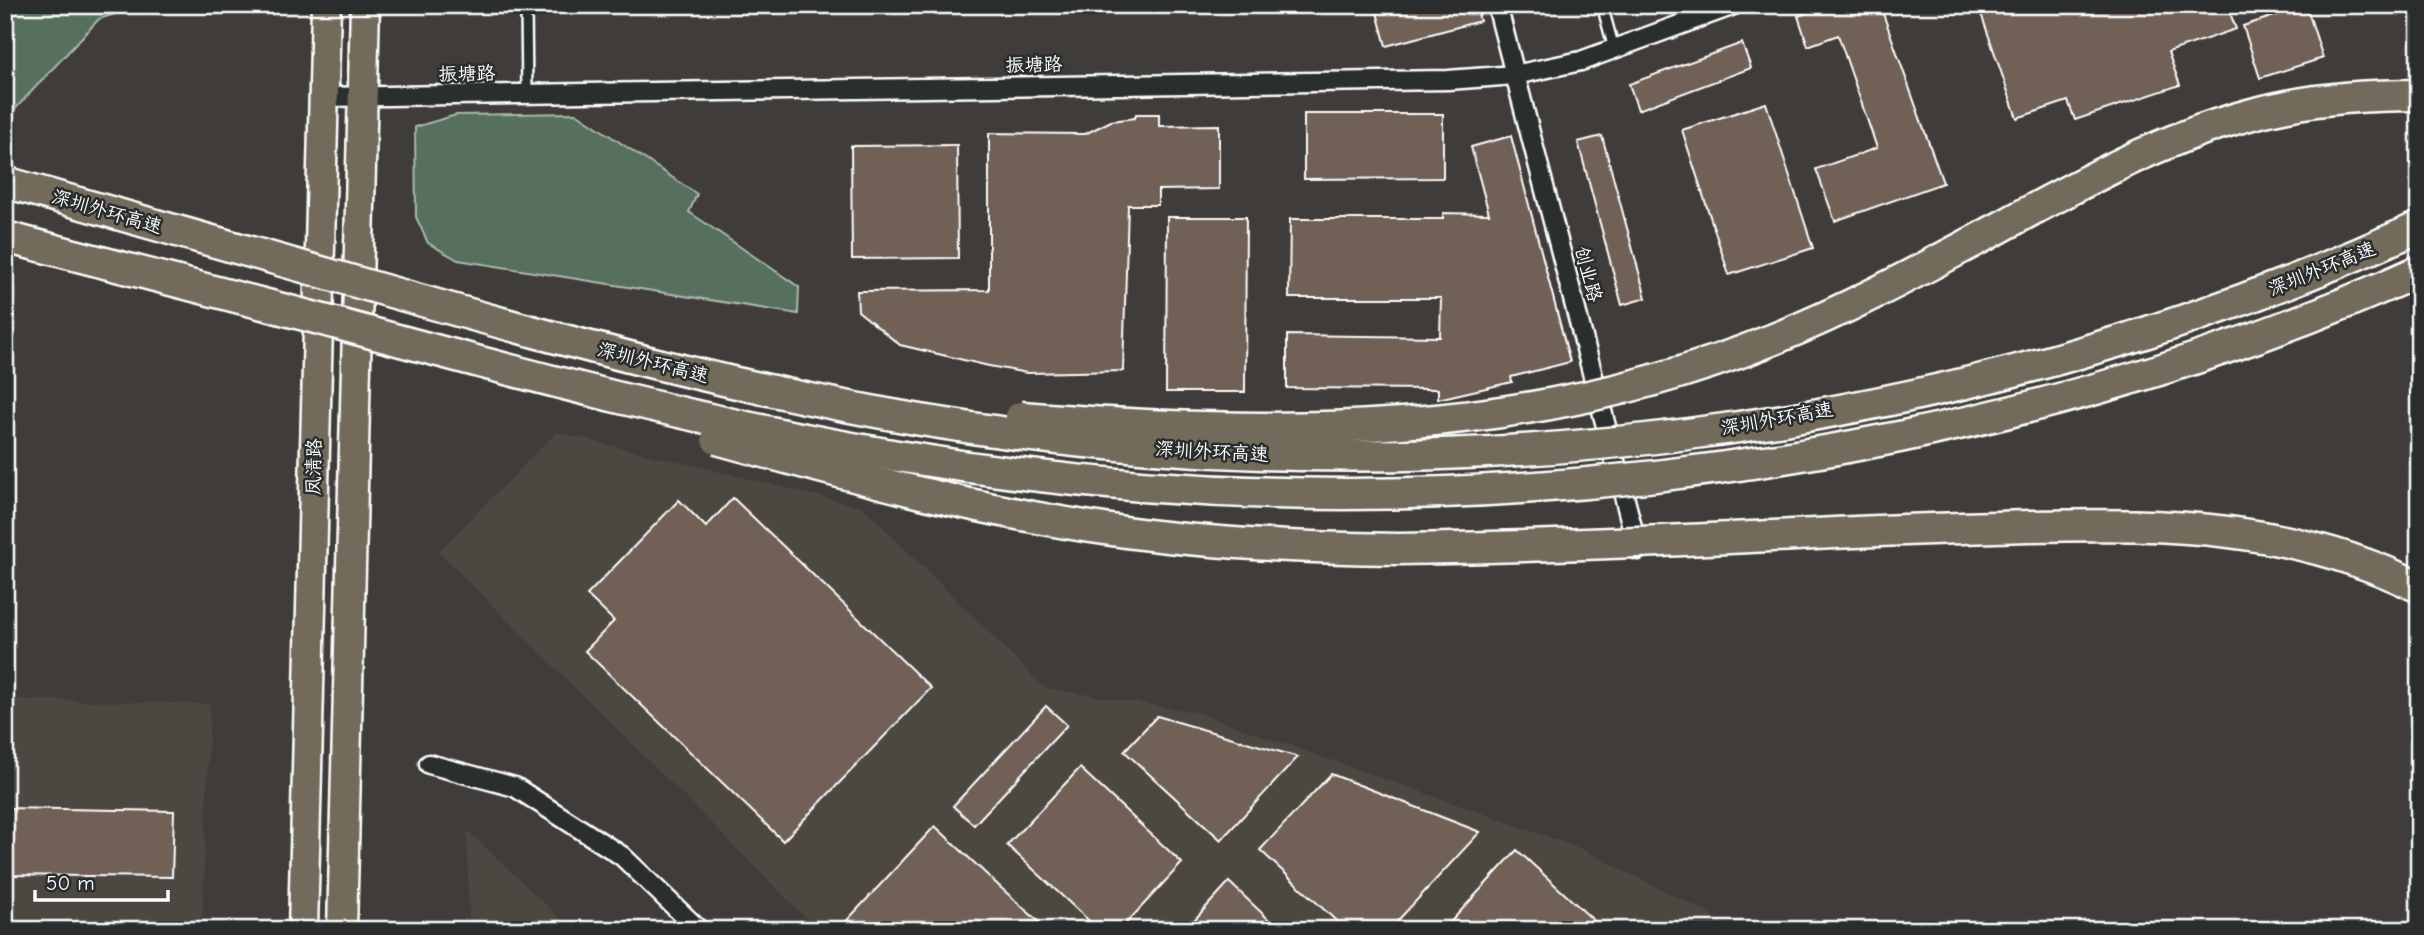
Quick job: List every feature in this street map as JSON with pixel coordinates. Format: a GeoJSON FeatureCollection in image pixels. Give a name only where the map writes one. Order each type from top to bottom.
{"type":"FeatureCollection","features":[{"type":"Feature","properties":{"kind":"highway","name":"凤清路"},"geometry":{"type":"LineString","coordinates":[[303,930],[326,5]]}},
{"type":"Feature","properties":{"kind":"highway","name":"凤清路"},"geometry":{"type":"LineString","coordinates":[[342,930],[365,5]]}},
{"type":"Feature","properties":{"kind":"highway"},"geometry":{"type":"LineString","coordinates":[[813,400],[1041,418],[1268,428],[1404,424],[1539,407],[1671,376],[1785,335],[1895,284],[2107,170],[2156,147],[2207,128],[2259,112],[2312,101],[2419,95]]}},
{"type":"Feature","properties":{"kind":"highway","name":"深圳外环高速"},"geometry":{"type":"LineString","coordinates":[[5,183],[471,315],[681,370],[813,400],[920,420],[1031,436],[1195,452],[1306,456],[1486,452],[1641,440],[1866,404],[2085,352],[2246,299],[2419,228]]}},
{"type":"Feature","properties":{"kind":"highway","name":"深圳外环高速"},"geometry":{"type":"LineString","coordinates":[[5,237],[494,366],[785,435],[900,457],[1021,474],[1142,487],[1262,494],[1380,495],[1562,486],[1684,474],[1828,451],[1982,419],[2099,389],[2214,353],[2325,312],[2419,271]]}},
{"type":"Feature","properties":{"kind":"highway"},"geometry":{"type":"LineString","coordinates":[[494,366],[644,418],[876,483],[1032,517],[1151,536],[1274,546],[1398,549],[1975,527],[2163,525],[2251,534],[2311,547],[2370,566],[2419,587]]}},
{"type":"Feature","properties":{"kind":"street","name":"创业路"},"geometry":{"type":"LineString","coordinates":[[1497,5],[1639,554]]}},
{"type":"Feature","properties":{"kind":"street","name":"振塘路"},"geometry":{"type":"LineString","coordinates":[[323,97],[1448,80],[1515,75],[1581,61],[1734,5]]}},
{"type":"Feature","properties":{"kind":"street"},"geometry":{"type":"LineString","coordinates":[[429,764],[515,787],[622,856],[699,930]]}},
{"type":"Feature","properties":{"kind":"lane"},"geometry":{"type":"LineString","coordinates":[[526,5],[527,94]]}},
{"type":"Feature","properties":{"kind":"lane"},"geometry":{"type":"LineString","coordinates":[[1602,5],[1614,49]]}},
{"type":"Feature","properties":{"kind":"shaded area"},"geometry":{"type":"Polygon","coordinates":[[[557,432],[863,507],[1045,688],[1196,712],[1577,847],[1712,915],[1727,930],[818,930],[438,551],[557,432]]]}},
{"type":"Feature","properties":{"kind":"shaded area"},"geometry":{"type":"Polygon","coordinates":[[[5,699],[210,704],[202,930],[5,930],[5,699]]]}},
{"type":"Feature","properties":{"kind":"shaded area"},"geometry":{"type":"Polygon","coordinates":[[[467,830],[573,930],[469,930],[467,830]]]}},
{"type":"Feature","properties":{"kind":"green space"},"geometry":{"type":"Polygon","coordinates":[[[5,5],[144,5],[99,19],[5,120],[5,5]]]}},
{"type":"Feature","properties":{"kind":"green space"},"geometry":{"type":"Polygon","coordinates":[[[576,113],[697,194],[689,212],[799,287],[798,314],[458,260],[428,243],[416,217],[415,127],[456,115],[576,113]]]}},
{"type":"Feature","properties":{"kind":"building"},"geometry":{"type":"Polygon","coordinates":[[[1375,5],[1476,5],[1480,21],[1386,46],[1375,5]]]}},
{"type":"Feature","properties":{"kind":"building"},"geometry":{"type":"Polygon","coordinates":[[[1829,5],[1880,5],[1943,183],[1835,221],[1816,169],[1877,148],[1838,35],[1808,46],[1798,16],[1829,5]]]}},
{"type":"Feature","properties":{"kind":"building"},"geometry":{"type":"Polygon","coordinates":[[[1978,5],[2027,5],[2029,10],[2043,5],[2227,5],[2236,29],[2168,52],[2180,85],[2075,120],[2068,101],[2017,118],[1978,5]]]}},
{"type":"Feature","properties":{"kind":"building"},"geometry":{"type":"Polygon","coordinates":[[[2289,5],[2306,5],[2323,58],[2260,78],[2243,26],[2290,11],[2289,5]]]}},
{"type":"Feature","properties":{"kind":"building"},"geometry":{"type":"Polygon","coordinates":[[[1742,43],[1751,68],[1638,110],[1629,84],[1742,43]]]}},
{"type":"Feature","properties":{"kind":"building"},"geometry":{"type":"Polygon","coordinates":[[[1766,103],[1813,248],[1729,275],[1682,130],[1766,103]]]}},
{"type":"Feature","properties":{"kind":"building"},"geometry":{"type":"Polygon","coordinates":[[[1136,114],[1159,114],[1159,126],[1219,125],[1219,189],[1158,190],[1158,205],[1128,205],[1123,371],[1027,373],[989,366],[900,345],[858,311],[857,291],[989,290],[989,133],[1085,134],[1111,121],[1135,118],[1136,114]]]}},
{"type":"Feature","properties":{"kind":"building"},"geometry":{"type":"Polygon","coordinates":[[[1304,114],[1443,114],[1443,178],[1304,179],[1304,114]]]}},
{"type":"Feature","properties":{"kind":"building"},"geometry":{"type":"Polygon","coordinates":[[[1511,136],[1570,362],[1511,377],[1512,382],[1438,399],[1438,389],[1287,388],[1287,335],[1440,337],[1441,298],[1289,298],[1290,219],[1443,219],[1443,213],[1489,214],[1471,147],[1511,136]]]}},
{"type":"Feature","properties":{"kind":"building"},"geometry":{"type":"Polygon","coordinates":[[[1602,136],[1646,298],[1622,305],[1578,142],[1602,136]]]}},
{"type":"Feature","properties":{"kind":"building"},"geometry":{"type":"Polygon","coordinates":[[[957,145],[958,258],[852,259],[851,146],[957,145]]]}},
{"type":"Feature","properties":{"kind":"building"},"geometry":{"type":"Polygon","coordinates":[[[1167,217],[1246,217],[1245,392],[1166,392],[1167,217]]]}},
{"type":"Feature","properties":{"kind":"building"},"geometry":{"type":"Polygon","coordinates":[[[733,498],[931,688],[783,841],[585,651],[614,621],[587,595],[679,500],[706,527],[733,498]]]}},
{"type":"Feature","properties":{"kind":"building"},"geometry":{"type":"Polygon","coordinates":[[[1046,706],[1067,725],[974,825],[953,806],[1046,706]]]}},
{"type":"Feature","properties":{"kind":"building"},"geometry":{"type":"Polygon","coordinates":[[[1157,716],[1298,757],[1221,840],[1124,751],[1157,716]]]}},
{"type":"Feature","properties":{"kind":"building"},"geometry":{"type":"Polygon","coordinates":[[[1080,768],[1182,863],[1120,930],[1099,930],[1007,845],[1080,768]]]}},
{"type":"Feature","properties":{"kind":"building"},"geometry":{"type":"Polygon","coordinates":[[[1331,774],[1480,832],[1389,930],[1346,930],[1260,850],[1331,774]]]}},
{"type":"Feature","properties":{"kind":"building"},"geometry":{"type":"Polygon","coordinates":[[[5,808],[174,811],[172,877],[5,875],[5,808]]]}},
{"type":"Feature","properties":{"kind":"building"},"geometry":{"type":"Polygon","coordinates":[[[935,826],[999,886],[1048,930],[838,930],[935,826]]]}},
{"type":"Feature","properties":{"kind":"building"},"geometry":{"type":"Polygon","coordinates":[[[1517,850],[1604,930],[1443,930],[1517,850]]]}},
{"type":"Feature","properties":{"kind":"building"},"geometry":{"type":"Polygon","coordinates":[[[1229,882],[1280,930],[1185,930],[1229,882]]]}}]}
